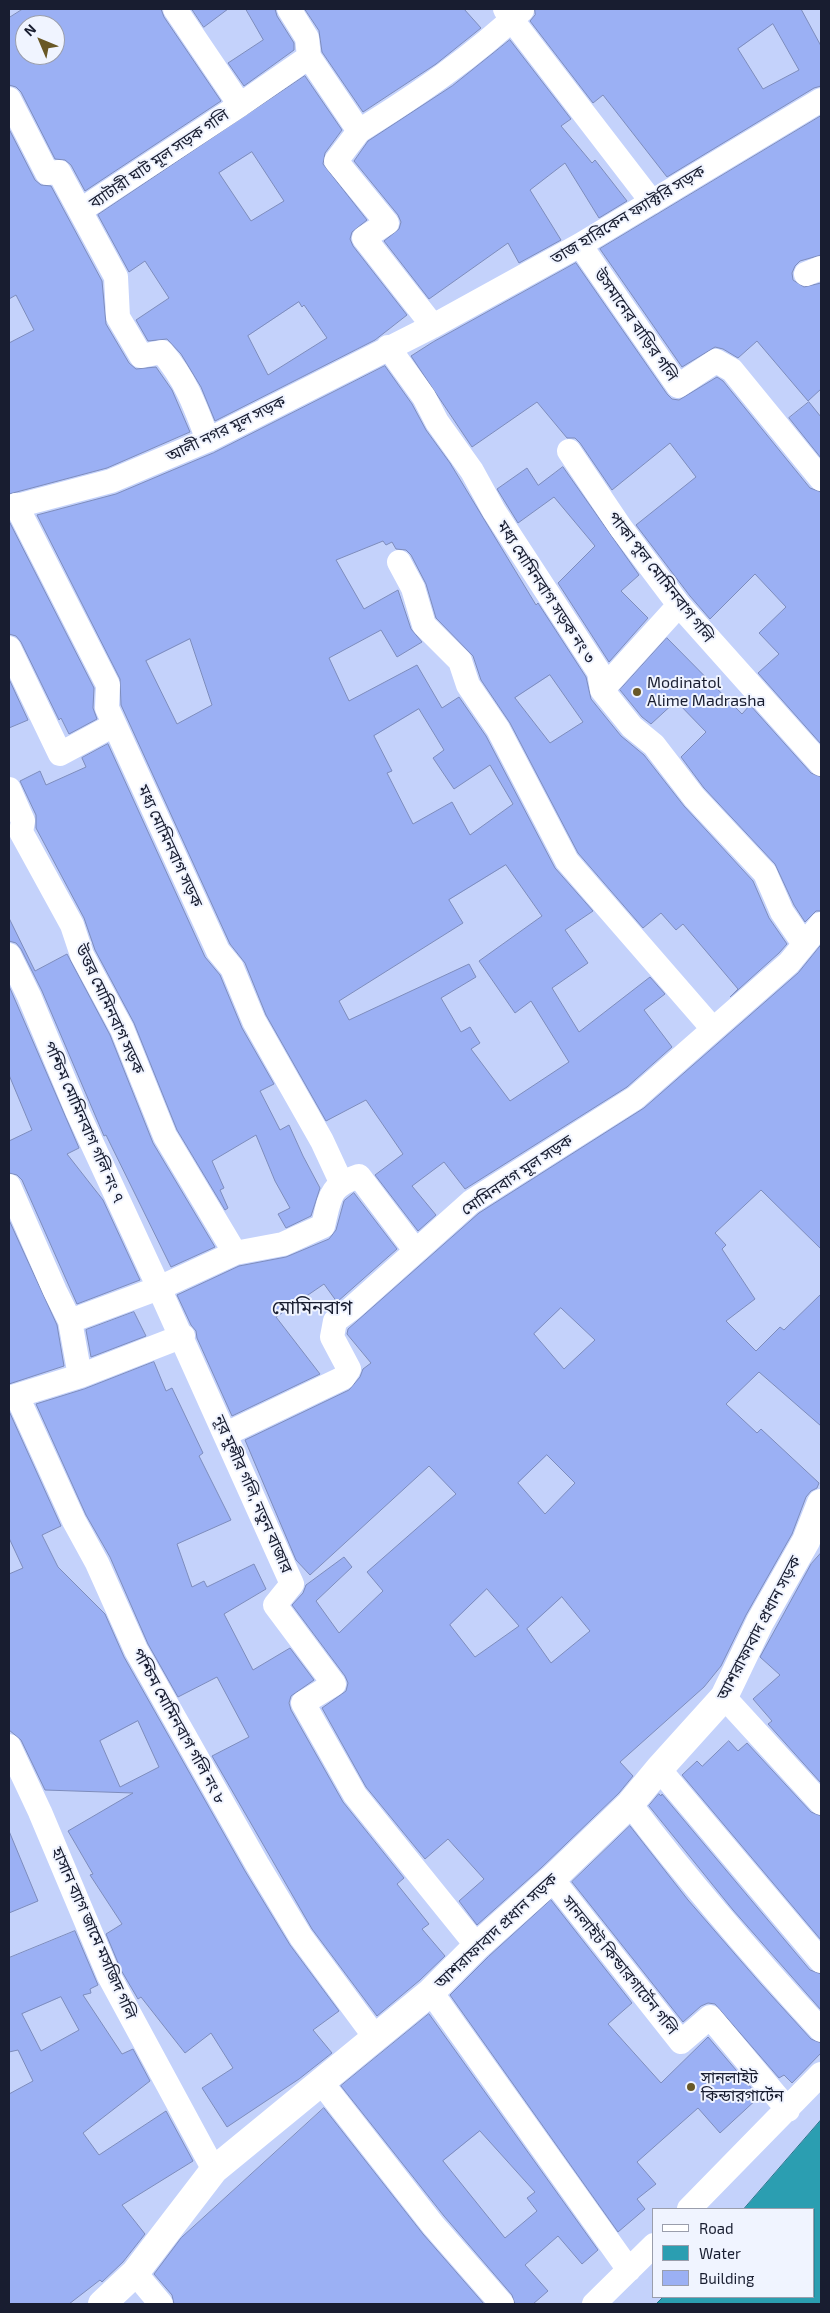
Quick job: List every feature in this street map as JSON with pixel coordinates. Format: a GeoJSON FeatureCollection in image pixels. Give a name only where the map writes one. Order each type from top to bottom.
{"type":"FeatureCollection","features":[{"type":"Feature","properties":{"kind":"street","name":"ব্যাটারী ঘাট মূল সড়ক গলি"},"geometry":{"type":"LineString","coordinates":[[81,210],[240,105],[175,9]]}},
{"type":"Feature","properties":{"kind":"street"},"geometry":{"type":"LineString","coordinates":[[288,9],[307,38],[309,57],[359,131]]}},
{"type":"Feature","properties":{"kind":"street"},"geometry":{"type":"LineString","coordinates":[[433,326],[364,238],[387,223],[336,161],[359,131],[410,99],[465,60],[513,13],[652,202]]}},
{"type":"Feature","properties":{"kind":"street"},"geometry":{"type":"LineString","coordinates":[[240,105],[309,57]]}},
{"type":"Feature","properties":{"kind":"street"},"geometry":{"type":"LineString","coordinates":[[9,99],[47,173],[59,172],[116,277],[118,317],[141,356],[162,352],[177,370],[191,395],[208,440]]}},
{"type":"Feature","properties":{"kind":"street","name":"তাজ হারিকেন ফ্যাক্টরি সড়ক"},"geometry":{"type":"LineString","coordinates":[[433,326],[580,245],[821,100]]}},
{"type":"Feature","properties":{"kind":"street","name":"উসমানের বাড়ির গলি"},"geometry":{"type":"LineString","coordinates":[[580,245],[678,386],[716,361],[732,370],[821,479]]}},
{"type":"Feature","properties":{"kind":"street","name":"আলী নগর মূল সড়ক"},"geometry":{"type":"LineString","coordinates":[[12,506],[111,482],[208,440],[433,326]]}},
{"type":"Feature","properties":{"kind":"street","name":"মধ্য মোমিনবাগ সড়ক নং ৩"},"geometry":{"type":"LineString","coordinates":[[388,348],[424,398],[437,422],[472,471],[494,511],[599,672],[602,690],[632,727],[654,745],[694,797],[765,873],[782,912],[804,944]]}},
{"type":"Feature","properties":{"kind":"street","name":"পাকা পুল মোমিনবাগ গলি"},"geometry":{"type":"LineString","coordinates":[[569,451],[621,528],[679,605],[821,764]]}},
{"type":"Feature","properties":{"kind":"street","name":"মধ্য মোমিনবাগ সড়ক"},"geometry":{"type":"LineString","coordinates":[[12,506],[108,685],[107,708],[114,725],[218,951],[232,968],[254,1022],[322,1141],[341,1182]]}},
{"type":"Feature","properties":{"kind":"street"},"geometry":{"type":"LineString","coordinates":[[399,562],[414,588],[424,625],[460,661],[468,685],[498,729],[567,861],[713,1029]]}},
{"type":"Feature","properties":{"kind":"street"},"geometry":{"type":"LineString","coordinates":[[602,690],[679,605]]}},
{"type":"Feature","properties":{"kind":"street"},"geometry":{"type":"LineString","coordinates":[[9,648],[60,754],[114,725]]}},
{"type":"Feature","properties":{"kind":"street","name":"উত্তর মোমিনবাগ সড়ক"},"geometry":{"type":"LineString","coordinates":[[9,789],[23,821],[21,832],[72,925],[82,955],[122,1029],[165,1136],[236,1253]]}},
{"type":"Feature","properties":{"kind":"street","name":"মোমিনবাগ মূল সড়ক"},"geometry":{"type":"LineString","coordinates":[[226,1434],[343,1378],[349,1369],[332,1337],[336,1320],[351,1309],[471,1202],[635,1098],[789,963],[821,924]]}},
{"type":"Feature","properties":{"kind":"street","name":"পশ্চিম মোমিনবাগ গলি নং ৭"},"geometry":{"type":"LineString","coordinates":[[9,955],[29,996],[78,1112],[159,1288]]}},
{"type":"Feature","properties":{"kind":"street"},"geometry":{"type":"LineString","coordinates":[[70,1321],[159,1288],[236,1253],[283,1244],[323,1226],[329,1199],[341,1182],[359,1176],[415,1250]]}},
{"type":"Feature","properties":{"kind":"street"},"geometry":{"type":"LineString","coordinates":[[9,1186],[70,1321],[80,1376]]}},
{"type":"Feature","properties":{"kind":"street","name":"নূর মুন্সীর গলি, নতুন বাজার"},"geometry":{"type":"LineString","coordinates":[[159,1288],[183,1336],[292,1584],[275,1605],[334,1684],[303,1703],[355,1795],[477,1946]]}},
{"type":"Feature","properties":{"kind":"street"},"geometry":{"type":"LineString","coordinates":[[13,1397],[80,1376],[183,1336]]}},
{"type":"Feature","properties":{"kind":"street","name":"পশ্চিম মোমিনবাগ গলি নং ৮"},"geometry":{"type":"LineString","coordinates":[[13,1397],[74,1521],[97,1563],[136,1650],[257,1864],[301,1938],[375,2037]]}},
{"type":"Feature","properties":{"kind":"street","name":"আশরাফাবাদ প্রধান সড়ক"},"geometry":{"type":"LineString","coordinates":[[102,2304],[135,2273],[214,2170],[431,1992],[477,1946],[552,1879],[630,1804],[724,1697],[760,1622],[806,1541],[821,1503]]}},
{"type":"Feature","properties":{"kind":"street"},"geometry":{"type":"LineString","coordinates":[[724,1697],[821,1803]]}},
{"type":"Feature","properties":{"kind":"street","name":"হাসান ব্যাগ জামে মসজিদ গলি"},"geometry":{"type":"LineString","coordinates":[[9,1746],[40,1812],[110,1976],[214,2170]]}},
{"type":"Feature","properties":{"kind":"street"},"geometry":{"type":"LineString","coordinates":[[659,1769],[821,1961]]}},
{"type":"Feature","properties":{"kind":"street"},"geometry":{"type":"LineString","coordinates":[[630,1804],[693,1885],[762,1966],[821,2030]]}},
{"type":"Feature","properties":{"kind":"street","name":"সানলাইট কিন্ডারগার্টেন গলি"},"geometry":{"type":"LineString","coordinates":[[552,1879],[682,2042],[710,2017],[788,2110]]}},
{"type":"Feature","properties":{"kind":"street"},"geometry":{"type":"LineString","coordinates":[[431,1992],[629,2270]]}},
{"type":"Feature","properties":{"kind":"street"},"geometry":{"type":"LineString","coordinates":[[691,2208],[821,2074]]}},
{"type":"Feature","properties":{"kind":"street"},"geometry":{"type":"LineString","coordinates":[[321,2082],[433,2225],[502,2304]]}},
{"type":"Feature","properties":{"kind":"street"},"geometry":{"type":"LineString","coordinates":[[594,2304],[652,2247]]}},
{"type":"Feature","properties":{"kind":"street"},"geometry":{"type":"LineString","coordinates":[[135,2273],[161,2304]]}},
{"type":"Feature","properties":{"kind":"water"},"geometry":{"type":"Polygon","coordinates":[[[821,2120],[821,2304],[656,2304],[662,2298],[815,2298],[815,2208],[745,2208],[821,2120]]]}},
{"type":"Feature","properties":{"kind":"building"},"geometry":{"type":"Polygon","coordinates":[[[23,9],[161,9],[164,17],[221,101],[85,191],[71,165],[65,160],[55,159],[21,92],[16,87],[9,85],[9,18],[23,9]]]}},
{"type":"Feature","properties":{"kind":"building"},"geometry":{"type":"Polygon","coordinates":[[[192,9],[228,9],[204,27],[192,9]]]}},
{"type":"Feature","properties":{"kind":"building"},"geometry":{"type":"Polygon","coordinates":[[[246,9],[275,9],[277,16],[294,43],[294,50],[244,86],[228,63],[263,40],[246,9]]]}},
{"type":"Feature","properties":{"kind":"building"},"geometry":{"type":"Polygon","coordinates":[[[305,9],[464,9],[481,28],[436,64],[363,112],[322,52],[319,31],[305,9]]]}},
{"type":"Feature","properties":{"kind":"building"},"geometry":{"type":"Polygon","coordinates":[[[535,9],[801,9],[821,46],[821,86],[814,88],[667,177],[603,95],[593,103],[530,21],[535,15],[535,9]],[[773,24],[738,49],[763,89],[799,70],[773,24]]]}},
{"type":"Feature","properties":{"kind":"building"},"geometry":{"type":"Polygon","coordinates":[[[510,40],[571,119],[561,126],[592,163],[595,160],[627,201],[599,218],[565,163],[530,190],[561,240],[519,263],[508,243],[429,299],[384,241],[399,229],[401,222],[398,215],[354,161],[368,141],[452,86],[510,40]]]}},
{"type":"Feature","properties":{"kind":"building"},"geometry":{"type":"Polygon","coordinates":[[[305,76],[342,130],[325,153],[323,164],[367,220],[352,232],[350,239],[353,246],[407,315],[375,340],[215,421],[201,387],[181,354],[167,339],[148,341],[136,320],[169,298],[145,261],[129,272],[98,215],[305,76]],[[252,152],[219,173],[251,221],[284,201],[252,152]],[[299,302],[248,336],[268,375],[327,338],[304,305],[302,307],[299,302]]]}},
{"type":"Feature","properties":{"kind":"building"},"geometry":{"type":"Polygon","coordinates":[[[821,116],[821,255],[800,261],[792,273],[793,280],[804,287],[821,283],[821,389],[808,401],[757,341],[738,358],[723,349],[715,347],[682,367],[600,249],[821,116]]]}},
{"type":"Feature","properties":{"kind":"building"},"geometry":{"type":"Polygon","coordinates":[[[9,129],[35,180],[41,185],[51,186],[102,281],[106,324],[129,363],[136,369],[156,367],[172,390],[190,432],[107,468],[9,494],[9,343],[34,330],[16,295],[9,299],[9,129]]]}},
{"type":"Feature","properties":{"kind":"building"},"geometry":{"type":"Polygon","coordinates":[[[576,263],[672,399],[679,400],[717,377],[723,381],[810,488],[821,492],[821,744],[758,673],[779,654],[759,633],[786,607],[755,574],[710,619],[636,525],[696,477],[670,443],[612,490],[580,443],[575,438],[567,438],[537,402],[472,447],[411,356],[576,263]]]}},
{"type":"Feature","properties":{"kind":"building"},"geometry":{"type":"Polygon","coordinates":[[[385,366],[412,404],[426,430],[450,463],[536,605],[538,603],[586,677],[591,699],[621,736],[644,755],[684,806],[753,881],[769,918],[787,944],[730,997],[738,989],[683,924],[676,930],[661,913],[643,928],[578,853],[510,723],[481,680],[473,656],[436,618],[426,584],[411,555],[406,550],[396,549],[392,542],[386,545],[383,541],[336,560],[364,609],[398,590],[411,629],[422,642],[397,657],[381,630],[329,658],[349,701],[417,665],[442,708],[459,697],[486,736],[555,868],[593,911],[565,930],[588,963],[552,988],[579,1032],[650,977],[665,994],[644,1010],[672,1047],[627,1087],[465,1189],[444,1162],[412,1186],[436,1215],[418,1231],[375,1175],[403,1154],[366,1100],[326,1121],[266,1015],[245,963],[230,944],[121,705],[120,679],[37,515],[116,494],[213,453],[385,366]],[[190,639],[146,661],[177,724],[212,705],[190,639]],[[550,675],[515,698],[550,743],[583,722],[550,675]],[[419,709],[374,736],[392,771],[387,773],[413,824],[452,802],[470,835],[513,804],[490,765],[454,789],[433,758],[444,750],[419,709]],[[506,865],[449,900],[463,923],[339,1001],[349,1020],[469,964],[476,977],[441,998],[461,1032],[470,1027],[480,1043],[471,1049],[510,1101],[569,1062],[531,1001],[515,1013],[479,961],[542,916],[506,865]]]}},
{"type":"Feature","properties":{"kind":"building"},"geometry":{"type":"Polygon","coordinates":[[[809,402],[821,417],[821,458],[789,418],[809,402]]]}},
{"type":"Feature","properties":{"kind":"building"},"geometry":{"type":"Polygon","coordinates":[[[563,467],[639,575],[621,591],[648,618],[609,662],[558,583],[595,546],[554,497],[518,523],[497,489],[527,468],[538,485],[563,467]]]}},
{"type":"Feature","properties":{"kind":"building"},"geometry":{"type":"Polygon","coordinates":[[[9,521],[94,688],[93,708],[97,719],[69,734],[61,718],[59,720],[21,642],[16,636],[9,634],[9,521]]]}},
{"type":"Feature","properties":{"kind":"building"},"geometry":{"type":"Polygon","coordinates":[[[667,638],[742,714],[750,705],[811,773],[821,777],[821,911],[816,911],[805,922],[794,905],[775,864],[704,788],[681,757],[706,732],[676,701],[651,724],[642,717],[620,690],[667,638]]]}},
{"type":"Feature","properties":{"kind":"building"},"geometry":{"type":"Polygon","coordinates":[[[9,679],[28,720],[9,728],[9,679]]]}},
{"type":"Feature","properties":{"kind":"building"},"geometry":{"type":"Polygon","coordinates":[[[108,744],[205,957],[220,975],[242,1028],[274,1084],[260,1091],[280,1130],[289,1125],[320,1188],[311,1216],[286,1228],[278,1214],[290,1208],[275,1181],[256,1135],[212,1161],[224,1188],[220,1190],[228,1208],[225,1210],[177,1130],[134,1023],[95,950],[84,918],[36,828],[36,815],[20,781],[40,771],[46,785],[86,767],[82,758],[108,744]]]}},
{"type":"Feature","properties":{"kind":"building"},"geometry":{"type":"Polygon","coordinates":[[[9,918],[35,971],[67,954],[110,1035],[153,1143],[215,1247],[171,1267],[106,1135],[104,1136],[42,991],[21,949],[16,943],[9,941],[9,918]]]}},
{"type":"Feature","properties":{"kind":"building"},"geometry":{"type":"Polygon","coordinates":[[[821,945],[821,1249],[761,1190],[715,1233],[726,1245],[722,1249],[755,1299],[726,1321],[756,1351],[780,1327],[784,1330],[821,1294],[821,1426],[759,1372],[726,1404],[757,1433],[761,1429],[819,1483],[817,1488],[806,1497],[792,1534],[746,1615],[721,1666],[704,1687],[620,1762],[633,1776],[619,1793],[541,1868],[477,1925],[459,1901],[484,1879],[448,1839],[425,1859],[366,1787],[322,1708],[346,1691],[348,1683],[345,1676],[292,1605],[303,1593],[306,1585],[344,1557],[352,1567],[316,1601],[339,1633],[383,1591],[367,1572],[456,1494],[429,1466],[310,1575],[296,1560],[245,1440],[349,1390],[360,1377],[363,1369],[371,1363],[347,1334],[348,1329],[479,1213],[644,1108],[798,973],[821,945]],[[561,1308],[534,1334],[564,1369],[595,1340],[561,1308]],[[547,1455],[518,1483],[545,1514],[575,1483],[547,1455]],[[487,1589],[450,1625],[475,1657],[519,1626],[487,1589]],[[562,1597],[527,1629],[551,1663],[590,1631],[562,1597]]]}},
{"type":"Feature","properties":{"kind":"building"},"geometry":{"type":"Polygon","coordinates":[[[9,986],[79,1148],[67,1154],[103,1200],[140,1280],[77,1304],[22,1180],[17,1175],[9,1173],[9,1141],[32,1130],[9,1075],[9,986]]]}},
{"type":"Feature","properties":{"kind":"building"},"geometry":{"type":"Polygon","coordinates":[[[354,1193],[397,1249],[337,1302],[324,1284],[276,1317],[320,1374],[232,1416],[197,1338],[196,1331],[191,1325],[177,1295],[239,1266],[286,1257],[329,1239],[336,1230],[344,1201],[354,1193]]]}},
{"type":"Feature","properties":{"kind":"building"},"geometry":{"type":"Polygon","coordinates":[[[9,1220],[57,1325],[64,1366],[9,1384],[9,1220]]]}},
{"type":"Feature","properties":{"kind":"building"},"geometry":{"type":"Polygon","coordinates":[[[134,1312],[146,1336],[91,1357],[86,1330],[134,1312]]]}},
{"type":"Feature","properties":{"kind":"building"},"geometry":{"type":"Polygon","coordinates":[[[154,1362],[166,1391],[172,1388],[203,1453],[199,1456],[231,1520],[177,1544],[192,1587],[204,1581],[207,1587],[254,1564],[266,1589],[224,1614],[253,1670],[290,1648],[314,1680],[291,1696],[289,1703],[291,1710],[343,1802],[404,1878],[397,1884],[429,1924],[422,1929],[445,1956],[377,2016],[312,1929],[212,1756],[249,1737],[217,1677],[178,1697],[148,1644],[110,1557],[86,1515],[36,1404],[84,1389],[154,1362]]]}},
{"type":"Feature","properties":{"kind":"building"},"geometry":{"type":"Polygon","coordinates":[[[9,1411],[61,1526],[42,1535],[58,1567],[105,1614],[124,1657],[245,1871],[290,1945],[339,2011],[313,2030],[332,2053],[299,2079],[227,2127],[202,2088],[233,2068],[211,2033],[185,2053],[141,1997],[138,1999],[121,1970],[106,1934],[122,1924],[90,1875],[93,1874],[68,1831],[133,1793],[45,1790],[21,1740],[9,1730],[9,1574],[23,1568],[9,1538],[9,1411]],[[138,1721],[100,1741],[120,1787],[159,1767],[138,1721]]]}},
{"type":"Feature","properties":{"kind":"building"},"geometry":{"type":"Polygon","coordinates":[[[821,1553],[821,1783],[768,1724],[772,1721],[753,1699],[780,1675],[760,1657],[811,1564],[821,1553]]]}},
{"type":"Feature","properties":{"kind":"building"},"geometry":{"type":"Polygon","coordinates":[[[729,1741],[738,1751],[747,1743],[811,1812],[821,1816],[821,1940],[682,1775],[697,1761],[702,1766],[729,1741]]]}},
{"type":"Feature","properties":{"kind":"building"},"geometry":{"type":"Polygon","coordinates":[[[659,1794],[661,1796],[662,1794],[810,1970],[821,1974],[821,2010],[733,1910],[649,1806],[659,1794]]]}},
{"type":"Feature","properties":{"kind":"building"},"geometry":{"type":"Polygon","coordinates":[[[630,1826],[688,1900],[761,1984],[811,2039],[821,2043],[821,2053],[792,2083],[784,2075],[779,2078],[715,2004],[708,2003],[701,2006],[683,2022],[572,1882],[630,1826]]]}},
{"type":"Feature","properties":{"kind":"building"},"geometry":{"type":"Polygon","coordinates":[[[9,1831],[38,1901],[9,1913],[9,1831]]]}},
{"type":"Feature","properties":{"kind":"building"},"geometry":{"type":"Polygon","coordinates":[[[551,1900],[632,2003],[608,2024],[661,2083],[708,2037],[759,2097],[720,2133],[698,2108],[637,2162],[656,2184],[637,2199],[645,2209],[618,2232],[450,1995],[488,1957],[551,1900]]]}},
{"type":"Feature","properties":{"kind":"building"},"geometry":{"type":"Polygon","coordinates":[[[75,1931],[98,1985],[90,1989],[91,1993],[83,1995],[122,2054],[133,2049],[150,2081],[83,2133],[99,2155],[166,2111],[193,2161],[122,2205],[145,2234],[123,2262],[102,2282],[100,2280],[69,2304],[9,2304],[9,2094],[33,2081],[18,2050],[9,2052],[9,1958],[75,1931]],[[61,1997],[22,2014],[41,2051],[79,2030],[61,1997]]]}},
{"type":"Feature","properties":{"kind":"building"},"geometry":{"type":"Polygon","coordinates":[[[429,2014],[598,2250],[582,2264],[558,2236],[525,2265],[548,2291],[533,2304],[515,2304],[512,2295],[444,2216],[341,2086],[429,2014]],[[480,2131],[443,2161],[505,2238],[537,2211],[527,2198],[535,2192],[480,2131]]]}},
{"type":"Feature","properties":{"kind":"building"},"geometry":{"type":"Polygon","coordinates":[[[324,2108],[423,2234],[484,2304],[174,2304],[172,2295],[154,2274],[181,2238],[324,2108]]]}},
{"type":"Feature","properties":{"kind":"place","name":"Modinatol Alime Madrasha"},"geometry":{"type":"Point","coordinates":[637,692]}},
{"type":"Feature","properties":{"kind":"place","name":"সানলাইট কিন্ডারগার্টেন"},"geometry":{"type":"Point","coordinates":[691,2087]}},
{"type":"Feature","properties":{"kind":"district","name":"মোমিনবাগ"},"geometry":{"type":"Point","coordinates":[312,1308]}}]}
